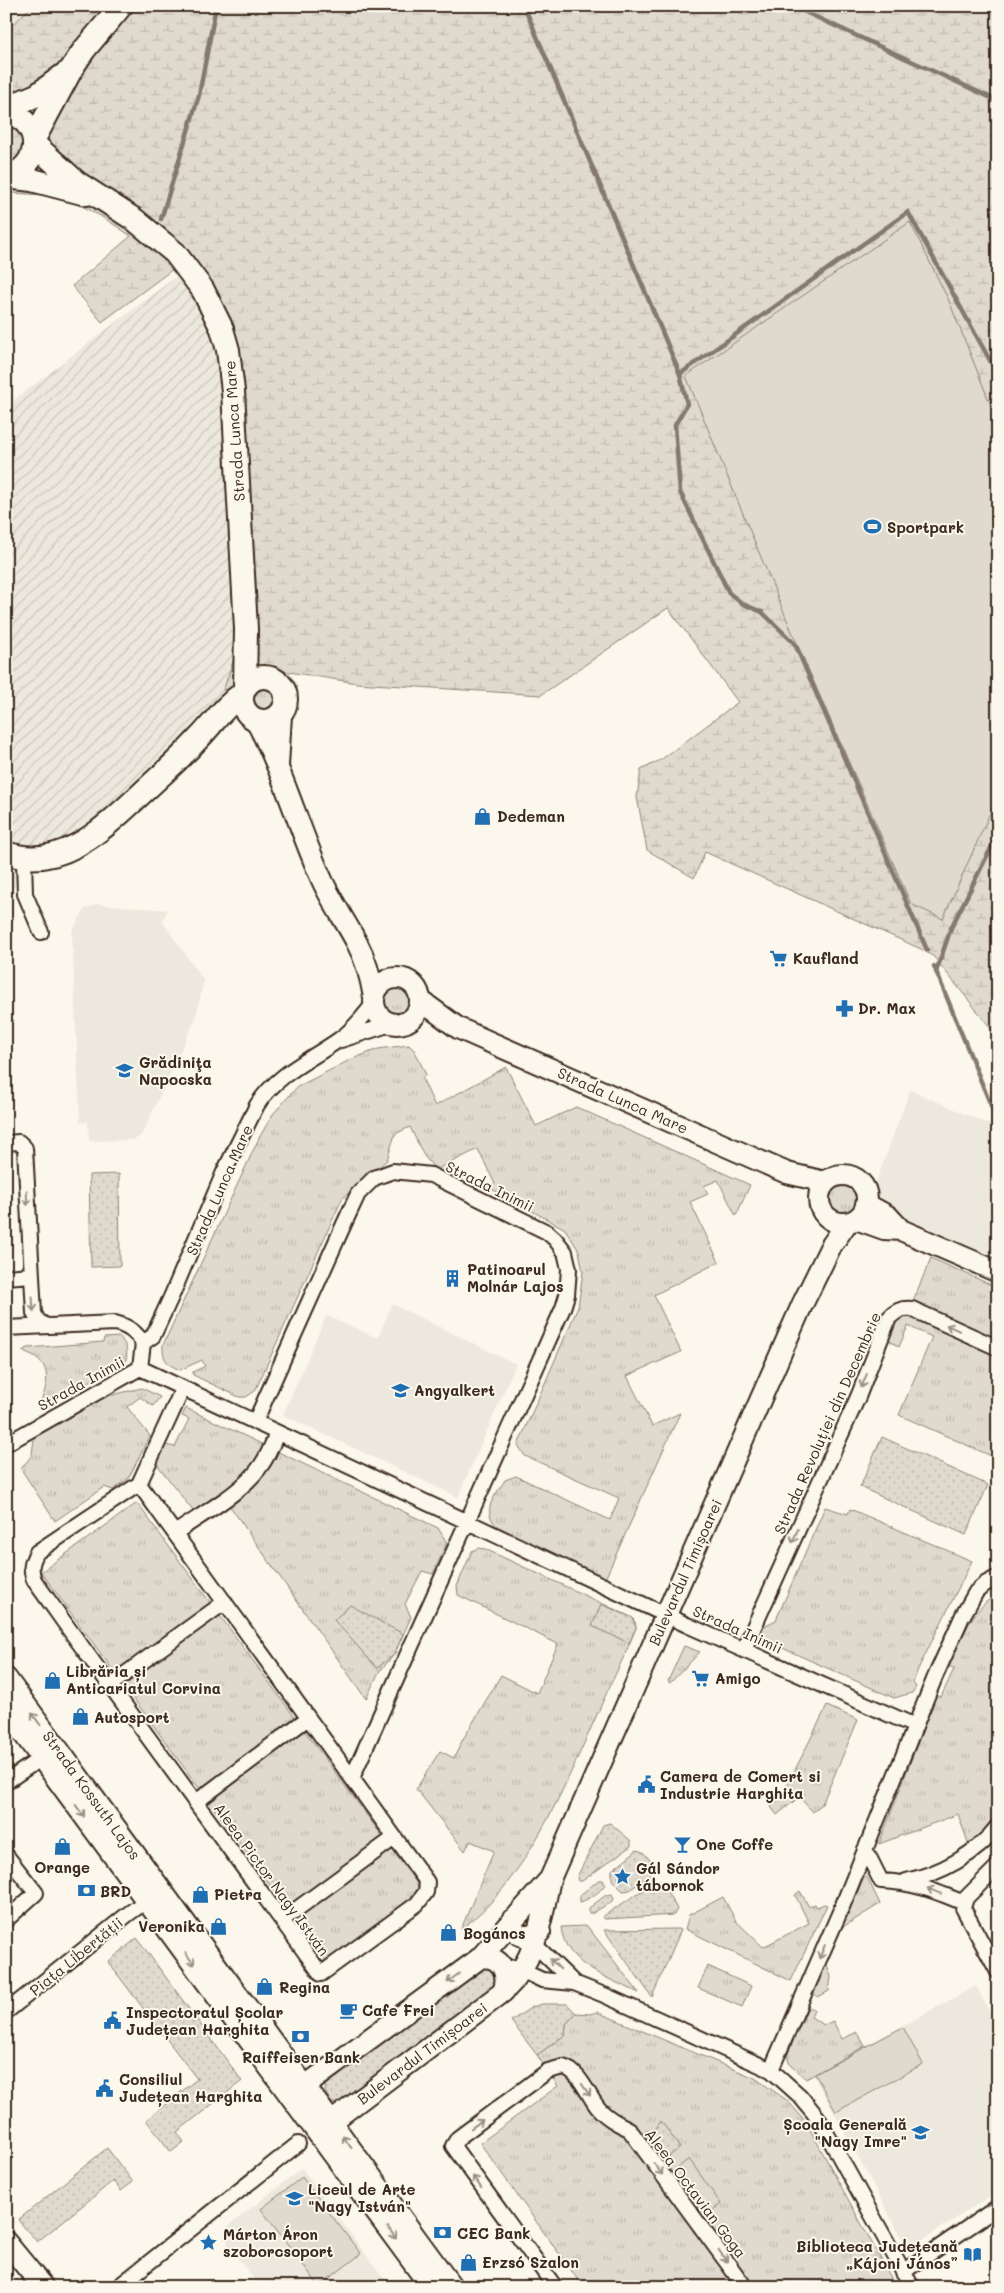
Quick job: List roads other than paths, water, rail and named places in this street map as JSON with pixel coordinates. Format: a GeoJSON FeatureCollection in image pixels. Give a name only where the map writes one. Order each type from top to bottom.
{"type":"FeatureCollection","features":[{"type":"Feature","properties":{"kind":"main road"},"geometry":{"type":"LineString","coordinates":[[6,177],[22,170],[29,162],[34,142],[72,68],[84,50],[120,6]]}},
{"type":"Feature","properties":{"kind":"main road"},"geometry":{"type":"LineString","coordinates":[[6,108],[37,95],[72,68]]}},
{"type":"Feature","properties":{"kind":"main road","name":"Strada Lunca Mare"},"geometry":{"type":"LineString","coordinates":[[6,112],[24,120],[30,129],[34,142],[64,172],[98,198],[135,220],[175,252],[203,290],[222,329],[231,369],[246,628],[244,690]]}},
{"type":"Feature","properties":{"kind":"main road","name":"Strada Lunca Mare"},"geometry":{"type":"LineString","coordinates":[[6,177],[32,180],[98,198]]}},
{"type":"Feature","properties":{"kind":"main road","name":"Strada Lunca Mare"},"geometry":{"type":"LineString","coordinates":[[246,628],[259,658],[272,678]]}},
{"type":"Feature","properties":{"kind":"main road"},"geometry":{"type":"LineString","coordinates":[[15,856],[42,858],[60,853],[99,833],[200,738],[224,708],[256,678],[272,678],[282,685],[286,695],[286,705],[281,715],[278,768]]}},
{"type":"Feature","properties":{"kind":"main road"},"geometry":{"type":"LineString","coordinates":[[244,690],[243,706],[253,718],[278,768],[323,881],[357,944],[368,970],[374,1000],[380,1016],[399,1023],[417,1013],[420,1000],[414,984],[399,978],[376,963],[357,944]]}},
{"type":"Feature","properties":{"kind":"main road"},"geometry":{"type":"LineString","coordinates":[[200,738],[223,726],[253,718],[270,720],[281,715]]}},
{"type":"Feature","properties":{"kind":"main road"},"geometry":{"type":"LineString","coordinates":[[374,1000],[377,990],[383,982],[392,978],[399,978]]}},
{"type":"Feature","properties":{"kind":"main road","name":"Strada Lunca Mare"},"geometry":{"type":"LineString","coordinates":[[420,1000],[458,1028],[787,1173],[802,1187],[822,1197]]}},
{"type":"Feature","properties":{"kind":"main road","name":"Strada Lunca Mare"},"geometry":{"type":"LineString","coordinates":[[399,1023],[458,1028]]}},
{"type":"Feature","properties":{"kind":"main road"},"geometry":{"type":"LineString","coordinates":[[856,1215],[864,1188],[852,1176],[840,1175],[822,1197],[834,1221],[856,1215],[888,1216],[901,1230],[998,1272]]}},
{"type":"Feature","properties":{"kind":"main road","name":"Bulevardul Timișoarei"},"geometry":{"type":"LineString","coordinates":[[821,1265],[822,1197]]}},
{"type":"Feature","properties":{"kind":"main road","name":"Bulevardul Timișoarei"},"geometry":{"type":"LineString","coordinates":[[325,2126],[503,1992],[522,1972],[537,1938],[550,1879],[666,1615],[821,1265],[856,1215]]}},
{"type":"Feature","properties":{"kind":"main road","name":"Strada Kossuth Lajos"},"geometry":{"type":"LineString","coordinates":[[6,1678],[178,1911],[299,2091]]}},
{"type":"Feature","properties":{"kind":"main road","name":"Strada Kossuth Lajos"},"geometry":{"type":"LineString","coordinates":[[8,1715],[146,1901],[299,2091],[446,2286]]}},
{"type":"Feature","properties":{"kind":"main road","name":"Bulevardul Timișoarei"},"geometry":{"type":"LineString","coordinates":[[299,2091],[480,1958],[550,1879]]}},
{"type":"Feature","properties":{"kind":"main road"},"geometry":{"type":"LineString","coordinates":[[512,1920],[514,1932],[520,1936],[537,1938]]}},
{"type":"Feature","properties":{"kind":"main road"},"geometry":{"type":"LineString","coordinates":[[480,1958],[493,1958],[502,1965],[506,1976],[503,1992]]}},
{"type":"Feature","properties":{"kind":"main road"},"geometry":{"type":"LineString","coordinates":[[6,2242],[39,2285]]}},
{"type":"Feature","properties":{"kind":"street"},"geometry":{"type":"LineString","coordinates":[[15,856],[25,894],[41,932]]}},
{"type":"Feature","properties":{"kind":"street","name":"Strada Lunca Mare"},"geometry":{"type":"LineString","coordinates":[[143,1343],[153,1336],[224,1172],[262,1096],[284,1075],[338,1041],[356,1026],[374,1000]]}},
{"type":"Feature","properties":{"kind":"street","name":"Strada Lunca Mare"},"geometry":{"type":"LineString","coordinates":[[338,1041],[399,1023]]}},
{"type":"Feature","properties":{"kind":"street"},"geometry":{"type":"LineString","coordinates":[[6,1143],[19,1142],[24,1148],[35,1317],[47,1326]]}},
{"type":"Feature","properties":{"kind":"street","name":"Strada Inimii"},"geometry":{"type":"LineString","coordinates":[[255,1422],[340,1231],[362,1188],[374,1178],[386,1172],[410,1171],[431,1175],[547,1232],[565,1252],[569,1269],[567,1295],[563,1308],[467,1521]]}},
{"type":"Feature","properties":{"kind":"street"},"geometry":{"type":"LineString","coordinates":[[6,1277],[31,1275]]}},
{"type":"Feature","properties":{"kind":"street","name":"Strada Revoluției din Decembrie"},"geometry":{"type":"LineString","coordinates":[[744,1649],[858,1396],[889,1318],[893,1313],[900,1309],[912,1310],[998,1348]]}},
{"type":"Feature","properties":{"kind":"street"},"geometry":{"type":"LineString","coordinates":[[6,1328],[115,1323],[129,1328],[138,1335],[143,1343],[140,1368]]}},
{"type":"Feature","properties":{"kind":"street","name":"Strada Inimii"},"geometry":{"type":"LineString","coordinates":[[6,1444],[140,1368],[666,1615],[915,1726]]}},
{"type":"Feature","properties":{"kind":"street"},"geometry":{"type":"LineString","coordinates":[[139,1484],[183,1388]]}},
{"type":"Feature","properties":{"kind":"street"},"geometry":{"type":"LineString","coordinates":[[175,1534],[254,1474],[262,1465],[277,1433]]}},
{"type":"Feature","properties":{"kind":"street","name":"Aleea Pictor Nagy István"},"geometry":{"type":"LineString","coordinates":[[139,1484],[175,1534],[427,1882],[426,1892],[417,1904],[321,1974],[30,1572],[37,1552],[139,1484]]}},
{"type":"Feature","properties":{"kind":"street"},"geometry":{"type":"LineString","coordinates":[[352,1778],[467,1521]]}},
{"type":"Feature","properties":{"kind":"street"},"geometry":{"type":"LineString","coordinates":[[771,2070],[842,1907],[915,1726],[970,1600],[982,1586],[998,1577]]}},
{"type":"Feature","properties":{"kind":"street"},"geometry":{"type":"LineString","coordinates":[[110,1685],[225,1602]]}},
{"type":"Feature","properties":{"kind":"street","name":"Aleea Pictor Nagy István"},"geometry":{"type":"LineString","coordinates":[[196,1802],[308,1718]]}},
{"type":"Feature","properties":{"kind":"street"},"geometry":{"type":"LineString","coordinates":[[6,1782],[41,1758]]}},
{"type":"Feature","properties":{"kind":"street"},"geometry":{"type":"LineString","coordinates":[[904,1882],[925,1875],[962,1858],[988,1840],[998,1826]]}},
{"type":"Feature","properties":{"kind":"street"},"geometry":{"type":"LineString","coordinates":[[282,1920],[394,1838]]}},
{"type":"Feature","properties":{"kind":"street"},"geometry":{"type":"LineString","coordinates":[[865,1849],[881,1880],[920,1885],[964,1903]]}},
{"type":"Feature","properties":{"kind":"street"},"geometry":{"type":"LineString","coordinates":[[6,1854],[36,1893],[6,1920]]}},
{"type":"Feature","properties":{"kind":"street"},"geometry":{"type":"LineString","coordinates":[[998,1866],[966,1898],[964,1903],[964,1913],[998,1972]]}},
{"type":"Feature","properties":{"kind":"street"},"geometry":{"type":"LineString","coordinates":[[146,1901],[178,1911]]}},
{"type":"Feature","properties":{"kind":"street","name":"Piața Libertății"},"geometry":{"type":"LineString","coordinates":[[6,2012],[146,1901]]}},
{"type":"Feature","properties":{"kind":"street"},"geometry":{"type":"LineString","coordinates":[[542,1980],[522,1972],[502,1956],[496,1939],[510,1936],[537,1938],[574,1983]]}},
{"type":"Feature","properties":{"kind":"street"},"geometry":{"type":"LineString","coordinates":[[503,1992],[525,1983],[542,1980],[574,1983],[771,2070],[800,2096],[818,2118],[912,2287]]}},
{"type":"Feature","properties":{"kind":"street","name":"Aleea Octavian Goga"},"geometry":{"type":"LineString","coordinates":[[555,2287],[453,2146],[458,2138],[548,2071],[563,2067],[574,2072],[600,2110],[629,2130],[745,2287]]}},
{"type":"Feature","properties":{"kind":"street"},"geometry":{"type":"LineString","coordinates":[[118,2287],[298,2144]]}},
{"type":"Feature","properties":{"kind":"street"},"geometry":{"type":"LineString","coordinates":[[903,2272],[998,2207]]}},
{"type":"Feature","properties":{"kind":"waterway"},"geometry":{"type":"LineString","coordinates":[[161,219],[199,95],[216,6]]}},
{"type":"Feature","properties":{"kind":"waterway"},"geometry":{"type":"LineString","coordinates":[[524,6],[680,374],[687,404],[675,425],[680,492],[729,593],[743,604],[762,612],[795,644],[927,950]]}},
{"type":"Feature","properties":{"kind":"waterway"},"geometry":{"type":"LineString","coordinates":[[792,6],[998,101]]}},
{"type":"Feature","properties":{"kind":"waterway"},"geometry":{"type":"LineString","coordinates":[[680,374],[908,212],[998,375]]}},
{"type":"Feature","properties":{"kind":"waterway"},"geometry":{"type":"LineString","coordinates":[[936,972],[951,928],[998,834]]}},
{"type":"Feature","properties":{"kind":"waterway"},"geometry":{"type":"LineString","coordinates":[[934,966],[996,1118]]}},
{"type":"Feature","properties":{"kind":"railway"},"geometry":{"type":"LineString","coordinates":[[6,10],[10,6]]}},
{"type":"Feature","properties":{"kind":"place","name":"Sportpark"},"geometry":{"type":"Point","coordinates":[873,527]}},
{"type":"Feature","properties":{"kind":"place","name":"Dedeman"},"geometry":{"type":"Point","coordinates":[483,816]}},
{"type":"Feature","properties":{"kind":"place","name":"Kaufland"},"geometry":{"type":"Point","coordinates":[779,958]}},
{"type":"Feature","properties":{"kind":"place","name":"Dr. Max"},"geometry":{"type":"Point","coordinates":[844,1008]}},
{"type":"Feature","properties":{"kind":"place","name":"Grădiniţa Napocska"},"geometry":{"type":"Point","coordinates":[125,1071]}},
{"type":"Feature","properties":{"kind":"place","name":"Patinoarul Molnár Lajos"},"geometry":{"type":"Point","coordinates":[453,1278]}},
{"type":"Feature","properties":{"kind":"place","name":"Angyalkert"},"geometry":{"type":"Point","coordinates":[400,1390]}},
{"type":"Feature","properties":{"kind":"place","name":"Amigo"},"geometry":{"type":"Point","coordinates":[701,1678]}},
{"type":"Feature","properties":{"kind":"place","name":"Librăria și Anticariatul Corvina"},"geometry":{"type":"Point","coordinates":[52,1680]}},
{"type":"Feature","properties":{"kind":"place","name":"Autosport"},"geometry":{"type":"Point","coordinates":[80,1717]}},
{"type":"Feature","properties":{"kind":"place","name":"Camera de Comert si Industrie Harghita"},"geometry":{"type":"Point","coordinates":[646,1785]}},
{"type":"Feature","properties":{"kind":"place","name":"One Coffe"},"geometry":{"type":"Point","coordinates":[682,1844]}},
{"type":"Feature","properties":{"kind":"place","name":"Orange"},"geometry":{"type":"Point","coordinates":[62,1846]}},
{"type":"Feature","properties":{"kind":"place","name":"Gál Sándor tábornok"},"geometry":{"type":"Point","coordinates":[622,1877]}},
{"type":"Feature","properties":{"kind":"place","name":"BRD"},"geometry":{"type":"Point","coordinates":[86,1891]}},
{"type":"Feature","properties":{"kind":"place","name":"Pietra"},"geometry":{"type":"Point","coordinates":[200,1894]}},
{"type":"Feature","properties":{"kind":"place","name":"Veronika"},"geometry":{"type":"Point","coordinates":[219,1926]}},
{"type":"Feature","properties":{"kind":"place","name":"Bogáncs"},"geometry":{"type":"Point","coordinates":[449,1933]}},
{"type":"Feature","properties":{"kind":"place","name":"Regina"},"geometry":{"type":"Point","coordinates":[265,1987]}},
{"type":"Feature","properties":{"kind":"place","name":"Cafe Frei"},"geometry":{"type":"Point","coordinates":[348,2010]}},
{"type":"Feature","properties":{"kind":"place","name":"Inspectoratul Școlar Județean Harghita"},"geometry":{"type":"Point","coordinates":[112,2021]}},
{"type":"Feature","properties":{"kind":"place","name":"Raiffeisen Bank"},"geometry":{"type":"Point","coordinates":[301,2036]}},
{"type":"Feature","properties":{"kind":"place","name":"Consiliul Județean Harghita"},"geometry":{"type":"Point","coordinates":[105,2088]}},
{"type":"Feature","properties":{"kind":"place","name":"Școala Generală \"Nagy Imre\""},"geometry":{"type":"Point","coordinates":[921,2133]}},
{"type":"Feature","properties":{"kind":"place","name":"Liceul de Arte \"Nagy István\""},"geometry":{"type":"Point","coordinates":[294,2198]}},
{"type":"Feature","properties":{"kind":"place","name":"CEC Bank"},"geometry":{"type":"Point","coordinates":[443,2233]}},
{"type":"Feature","properties":{"kind":"place","name":"Márton Áron szoborcsoport"},"geometry":{"type":"Point","coordinates":[209,2243]}},
{"type":"Feature","properties":{"kind":"place","name":"Biblioteca Județeană „Kájoni János”"},"geometry":{"type":"Point","coordinates":[972,2255]}},
{"type":"Feature","properties":{"kind":"place","name":"Erzsó Szalon"},"geometry":{"type":"Point","coordinates":[468,2262]}}]}
